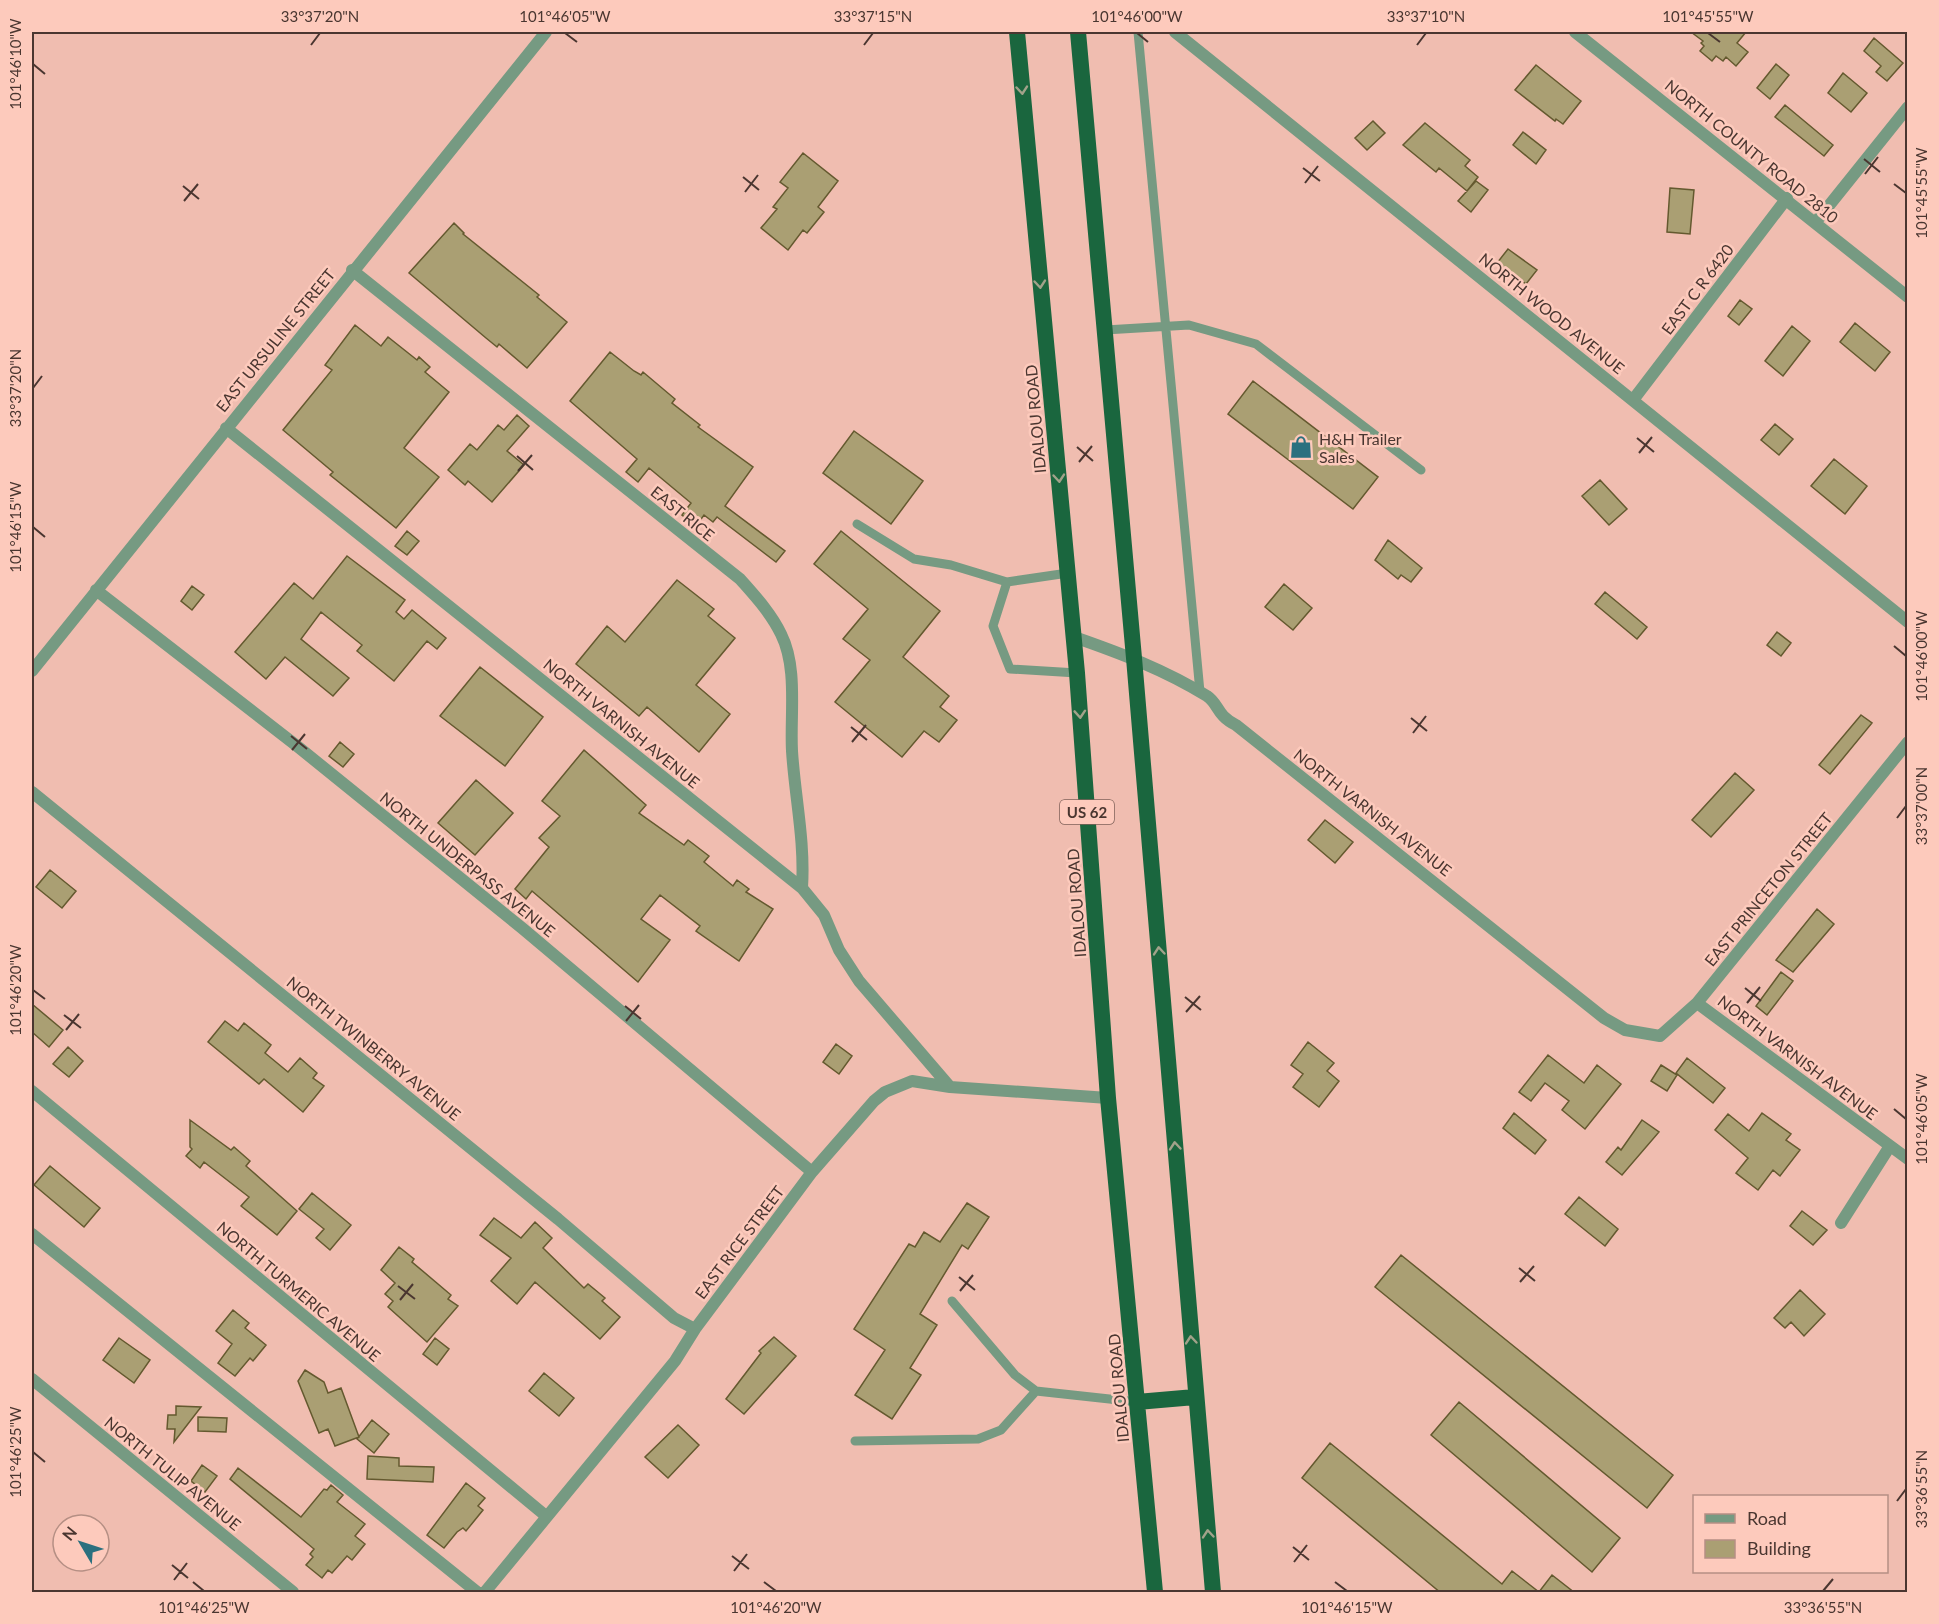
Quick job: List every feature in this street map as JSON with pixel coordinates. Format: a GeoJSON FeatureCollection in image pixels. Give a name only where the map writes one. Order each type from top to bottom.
{"type":"FeatureCollection","features":[{"type":"Feature","properties":{"kind":"highway","name":"IDALOU ROAD"},"geometry":{"type":"LineString","coordinates":[[1017,32],[1074,637],[1108,1098],[1155,1593]]}},
{"type":"Feature","properties":{"kind":"highway"},"geometry":{"type":"LineString","coordinates":[[1078,32],[1134,658],[1213,1593]]}},
{"type":"Feature","properties":{"kind":"highway"},"geometry":{"type":"LineString","coordinates":[[1137,1402],[1195,1396]]}},
{"type":"Feature","properties":{"kind":"street","name":"EAST URSULINE STREET"},"geometry":{"type":"LineString","coordinates":[[32,671],[352,270],[546,32]]}},
{"type":"Feature","properties":{"kind":"street","name":"NORTH WOOD AVENUE"},"geometry":{"type":"LineString","coordinates":[[1175,32],[1908,622]]}},
{"type":"Feature","properties":{"kind":"street","name":"NORTH COUNTY ROAD 2810"},"geometry":{"type":"LineString","coordinates":[[1575,32],[1787,198],[1908,297]]}},
{"type":"Feature","properties":{"kind":"street"},"geometry":{"type":"LineString","coordinates":[[1815,223],[1908,107]]}},
{"type":"Feature","properties":{"kind":"street","name":"EAST C R 6420"},"geometry":{"type":"LineString","coordinates":[[1633,400],[1787,198]]}},
{"type":"Feature","properties":{"kind":"street","name":"EAST RICE"},"geometry":{"type":"LineString","coordinates":[[352,270],[740,579],[763,605],[782,634],[790,663],[792,753],[804,853],[802,888]]}},
{"type":"Feature","properties":{"kind":"street","name":"NORTH VARNISH AVENUE"},"geometry":{"type":"LineString","coordinates":[[226,428],[802,888],[824,915],[839,950],[859,981],[950,1087]]}},
{"type":"Feature","properties":{"kind":"street","name":"NORTH UNDERPASS AVENUE"},"geometry":{"type":"LineString","coordinates":[[96,590],[297,746],[522,928],[812,1172]]}},
{"type":"Feature","properties":{"kind":"street","name":"NORTH VARNISH AVENUE"},"geometry":{"type":"LineString","coordinates":[[1074,637],[1134,658],[1210,697],[1223,718],[1236,724],[1604,1018],[1625,1030],[1642,1033]]}},
{"type":"Feature","properties":{"kind":"street","name":"EAST PRINCETON STREET"},"geometry":{"type":"LineString","coordinates":[[1642,1033],[1660,1036],[1697,1003],[1908,742]]}},
{"type":"Feature","properties":{"kind":"street","name":"NORTH TWINBERRY AVENUE"},"geometry":{"type":"LineString","coordinates":[[32,792],[549,1211],[675,1318],[695,1329]]}},
{"type":"Feature","properties":{"kind":"street","name":"NORTH VARNISH AVENUE"},"geometry":{"type":"LineString","coordinates":[[1697,1003],[1908,1160]]}},
{"type":"Feature","properties":{"kind":"street","name":"EAST RICE STREET"},"geometry":{"type":"LineString","coordinates":[[485,1593],[675,1361],[695,1329],[812,1172],[874,1101],[885,1092],[912,1081],[950,1087],[1108,1098]]}},
{"type":"Feature","properties":{"kind":"street","name":"NORTH TURMERIC AVENUE"},"geometry":{"type":"LineString","coordinates":[[32,1091],[546,1516]]}},
{"type":"Feature","properties":{"kind":"street"},"geometry":{"type":"LineString","coordinates":[[1841,1223],[1890,1146]]}},
{"type":"Feature","properties":{"kind":"street"},"geometry":{"type":"LineString","coordinates":[[32,1234],[477,1593]]}},
{"type":"Feature","properties":{"kind":"street","name":"NORTH TULIP AVENUE"},"geometry":{"type":"LineString","coordinates":[[32,1379],[293,1593]]}},
{"type":"Feature","properties":{"kind":"lane"},"geometry":{"type":"LineString","coordinates":[[1138,32],[1200,692]]}},
{"type":"Feature","properties":{"kind":"lane"},"geometry":{"type":"LineString","coordinates":[[1105,330],[1189,325],[1256,344],[1421,470]]}},
{"type":"Feature","properties":{"kind":"lane"},"geometry":{"type":"LineString","coordinates":[[857,525],[914,559],[951,565],[1007,582],[1068,573]]}},
{"type":"Feature","properties":{"kind":"lane"},"geometry":{"type":"LineString","coordinates":[[1007,582],[993,626],[1010,669],[1077,673]]}},
{"type":"Feature","properties":{"kind":"lane"},"geometry":{"type":"LineString","coordinates":[[952,1301],[1015,1375],[1036,1391],[1137,1402]]}},
{"type":"Feature","properties":{"kind":"lane"},"geometry":{"type":"LineString","coordinates":[[855,1441],[978,1439],[1001,1430],[1036,1391]]}},
{"type":"Feature","properties":{"kind":"building"},"geometry":{"type":"Polygon","coordinates":[[[1691,32],[1746,32],[1737,43],[1748,52],[1736,66],[1726,57],[1723,61],[1716,56],[1712,61],[1700,51],[1704,46],[1701,43],[1703,41],[1691,32]]]}},
{"type":"Feature","properties":{"kind":"building"},"geometry":{"type":"Polygon","coordinates":[[[1874,38],[1903,63],[1887,81],[1876,72],[1881,66],[1864,51],[1874,38]]]}},
{"type":"Feature","properties":{"kind":"building"},"geometry":{"type":"Polygon","coordinates":[[[1776,64],[1789,75],[1770,99],[1757,88],[1776,64]]]}},
{"type":"Feature","properties":{"kind":"building"},"geometry":{"type":"Polygon","coordinates":[[[1536,65],[1581,101],[1563,124],[1556,119],[1555,121],[1515,90],[1536,65]]]}},
{"type":"Feature","properties":{"kind":"building"},"geometry":{"type":"Polygon","coordinates":[[[1843,73],[1867,93],[1851,112],[1828,93],[1843,73]]]}},
{"type":"Feature","properties":{"kind":"building"},"geometry":{"type":"Polygon","coordinates":[[[1785,105],[1833,145],[1824,156],[1775,117],[1785,105]]]}},
{"type":"Feature","properties":{"kind":"building"},"geometry":{"type":"Polygon","coordinates":[[[1373,121],[1385,133],[1367,150],[1355,138],[1373,121]]]}},
{"type":"Feature","properties":{"kind":"building"},"geometry":{"type":"Polygon","coordinates":[[[1425,123],[1470,160],[1465,166],[1478,177],[1467,191],[1439,168],[1436,172],[1403,145],[1425,123]]]}},
{"type":"Feature","properties":{"kind":"building"},"geometry":{"type":"Polygon","coordinates":[[[1523,132],[1546,150],[1536,164],[1513,145],[1523,132]]]}},
{"type":"Feature","properties":{"kind":"building"},"geometry":{"type":"Polygon","coordinates":[[[803,153],[838,181],[818,207],[824,212],[807,233],[803,230],[788,250],[761,228],[777,209],[773,207],[788,188],[780,182],[803,153]]]}},
{"type":"Feature","properties":{"kind":"building"},"geometry":{"type":"Polygon","coordinates":[[[1476,181],[1488,190],[1471,212],[1458,201],[1476,181]]]}},
{"type":"Feature","properties":{"kind":"building"},"geometry":{"type":"Polygon","coordinates":[[[1670,188],[1694,190],[1690,234],[1667,232],[1670,188]]]}},
{"type":"Feature","properties":{"kind":"building"},"geometry":{"type":"Polygon","coordinates":[[[454,223],[463,234],[539,295],[537,297],[567,322],[527,368],[499,344],[497,347],[409,273],[454,223]]]}},
{"type":"Feature","properties":{"kind":"building"},"geometry":{"type":"Polygon","coordinates":[[[1508,249],[1537,270],[1526,284],[1497,263],[1508,249]]]}},
{"type":"Feature","properties":{"kind":"building"},"geometry":{"type":"Polygon","coordinates":[[[1740,300],[1752,309],[1739,325],[1728,316],[1740,300]]]}},
{"type":"Feature","properties":{"kind":"building"},"geometry":{"type":"Polygon","coordinates":[[[1855,323],[1890,352],[1875,371],[1840,342],[1855,323]]]}},
{"type":"Feature","properties":{"kind":"building"},"geometry":{"type":"Polygon","coordinates":[[[355,325],[381,346],[388,337],[417,360],[419,357],[430,367],[425,372],[449,392],[404,448],[439,477],[396,528],[330,475],[333,472],[283,430],[332,370],[325,365],[355,325]]]}},
{"type":"Feature","properties":{"kind":"building"},"geometry":{"type":"Polygon","coordinates":[[[1792,326],[1810,341],[1783,376],[1765,361],[1792,326]]]}},
{"type":"Feature","properties":{"kind":"building"},"geometry":{"type":"Polygon","coordinates":[[[610,352],[634,371],[641,375],[643,372],[675,399],[672,403],[700,425],[698,427],[753,467],[725,506],[785,551],[776,562],[717,517],[713,522],[704,515],[696,526],[682,515],[691,503],[649,468],[638,482],[626,472],[637,459],[570,401],[610,352]]]}},
{"type":"Feature","properties":{"kind":"building"},"geometry":{"type":"Polygon","coordinates":[[[1253,381],[1378,477],[1353,509],[1228,414],[1253,381]]]}},
{"type":"Feature","properties":{"kind":"building"},"geometry":{"type":"Polygon","coordinates":[[[517,415],[529,426],[507,451],[524,465],[492,502],[468,481],[465,485],[448,470],[470,444],[477,450],[498,425],[504,430],[517,415]]]}},
{"type":"Feature","properties":{"kind":"building"},"geometry":{"type":"Polygon","coordinates":[[[1775,424],[1793,439],[1779,455],[1761,440],[1775,424]]]}},
{"type":"Feature","properties":{"kind":"building"},"geometry":{"type":"Polygon","coordinates":[[[854,431],[923,481],[891,524],[823,473],[854,431]]]}},
{"type":"Feature","properties":{"kind":"building"},"geometry":{"type":"Polygon","coordinates":[[[1834,459],[1867,486],[1845,514],[1811,486],[1834,459]]]}},
{"type":"Feature","properties":{"kind":"building"},"geometry":{"type":"Polygon","coordinates":[[[1600,480],[1627,509],[1609,525],[1582,496],[1600,480]]]}},
{"type":"Feature","properties":{"kind":"building"},"geometry":{"type":"Polygon","coordinates":[[[407,531],[419,541],[407,555],[395,546],[407,531]]]}},
{"type":"Feature","properties":{"kind":"building"},"geometry":{"type":"Polygon","coordinates":[[[841,531],[940,611],[903,657],[949,696],[940,707],[957,720],[939,742],[924,731],[902,757],[835,702],[870,660],[843,639],[868,609],[814,564],[841,531]]]}},
{"type":"Feature","properties":{"kind":"building"},"geometry":{"type":"Polygon","coordinates":[[[1388,540],[1422,568],[1411,582],[1401,575],[1398,579],[1375,560],[1388,540]]]}},
{"type":"Feature","properties":{"kind":"building"},"geometry":{"type":"Polygon","coordinates":[[[347,556],[405,600],[396,612],[404,619],[412,610],[446,638],[437,649],[427,641],[394,681],[357,651],[362,645],[321,612],[301,639],[349,678],[333,696],[285,657],[266,679],[235,652],[294,583],[313,599],[347,556]]]}},
{"type":"Feature","properties":{"kind":"building"},"geometry":{"type":"Polygon","coordinates":[[[677,580],[714,609],[708,616],[735,638],[696,685],[730,714],[699,752],[647,707],[639,716],[576,664],[607,626],[625,642],[677,580]]]}},
{"type":"Feature","properties":{"kind":"building"},"geometry":{"type":"Polygon","coordinates":[[[1284,584],[1312,608],[1293,630],[1265,607],[1284,584]]]}},
{"type":"Feature","properties":{"kind":"building"},"geometry":{"type":"Polygon","coordinates":[[[192,586],[204,595],[192,610],[181,601],[192,586]]]}},
{"type":"Feature","properties":{"kind":"building"},"geometry":{"type":"Polygon","coordinates":[[[1605,592],[1647,627],[1637,639],[1595,604],[1605,592]]]}},
{"type":"Feature","properties":{"kind":"building"},"geometry":{"type":"Polygon","coordinates":[[[1777,632],[1791,643],[1781,656],[1767,645],[1777,632]]]}},
{"type":"Feature","properties":{"kind":"building"},"geometry":{"type":"Polygon","coordinates":[[[480,667],[543,717],[505,766],[440,716],[480,667]]]}},
{"type":"Feature","properties":{"kind":"building"},"geometry":{"type":"Polygon","coordinates":[[[1861,715],[1872,723],[1830,774],[1819,765],[1861,715]]]}},
{"type":"Feature","properties":{"kind":"building"},"geometry":{"type":"Polygon","coordinates":[[[340,742],[354,754],[343,767],[329,756],[340,742]]]}},
{"type":"Feature","properties":{"kind":"building"},"geometry":{"type":"Polygon","coordinates":[[[584,750],[646,805],[639,813],[684,845],[688,840],[709,856],[704,862],[733,886],[737,880],[749,889],[746,892],[773,909],[739,961],[696,931],[700,926],[660,895],[641,919],[670,940],[638,982],[532,891],[526,899],[515,889],[549,847],[539,838],[560,816],[542,801],[584,750]]]}},
{"type":"Feature","properties":{"kind":"building"},"geometry":{"type":"Polygon","coordinates":[[[1735,773],[1754,790],[1711,837],[1692,820],[1735,773]]]}},
{"type":"Feature","properties":{"kind":"building"},"geometry":{"type":"Polygon","coordinates":[[[476,780],[513,813],[475,855],[438,823],[476,780]]]}},
{"type":"Feature","properties":{"kind":"building"},"geometry":{"type":"Polygon","coordinates":[[[1325,820],[1353,842],[1335,863],[1308,840],[1325,820]]]}},
{"type":"Feature","properties":{"kind":"building"},"geometry":{"type":"Polygon","coordinates":[[[50,870],[76,891],[62,908],[36,887],[50,870]]]}},
{"type":"Feature","properties":{"kind":"building"},"geometry":{"type":"Polygon","coordinates":[[[1817,909],[1834,924],[1793,972],[1776,960],[1817,909]]]}},
{"type":"Feature","properties":{"kind":"building"},"geometry":{"type":"Polygon","coordinates":[[[1781,972],[1793,981],[1767,1015],[1756,1006],[1781,972]]]}},
{"type":"Feature","properties":{"kind":"building"},"geometry":{"type":"Polygon","coordinates":[[[32,1004],[63,1030],[49,1047],[32,1032],[32,1004]]]}},
{"type":"Feature","properties":{"kind":"building"},"geometry":{"type":"Polygon","coordinates":[[[225,1021],[238,1031],[244,1023],[271,1045],[265,1053],[288,1072],[300,1058],[317,1073],[313,1078],[324,1086],[303,1112],[264,1079],[259,1084],[208,1042],[225,1021]]]}},
{"type":"Feature","properties":{"kind":"building"},"geometry":{"type":"Polygon","coordinates":[[[1308,1042],[1334,1063],[1327,1071],[1339,1081],[1319,1107],[1293,1087],[1303,1074],[1291,1065],[1308,1042]]]}},
{"type":"Feature","properties":{"kind":"building"},"geometry":{"type":"Polygon","coordinates":[[[836,1044],[852,1056],[839,1074],[823,1062],[836,1044]]]}},
{"type":"Feature","properties":{"kind":"building"},"geometry":{"type":"Polygon","coordinates":[[[68,1047],[83,1061],[69,1077],[53,1064],[68,1047]]]}},
{"type":"Feature","properties":{"kind":"building"},"geometry":{"type":"Polygon","coordinates":[[[1548,1055],[1584,1083],[1597,1065],[1621,1084],[1585,1129],[1562,1110],[1569,1101],[1545,1083],[1531,1101],[1519,1092],[1548,1055]]]}},
{"type":"Feature","properties":{"kind":"building"},"geometry":{"type":"Polygon","coordinates":[[[1687,1058],[1725,1088],[1713,1103],[1676,1073],[1687,1058]]]}},
{"type":"Feature","properties":{"kind":"building"},"geometry":{"type":"Polygon","coordinates":[[[1661,1065],[1677,1075],[1667,1091],[1651,1081],[1661,1065]]]}},
{"type":"Feature","properties":{"kind":"building"},"geometry":{"type":"Polygon","coordinates":[[[1514,1113],[1546,1140],[1535,1154],[1503,1128],[1514,1113]]]}},
{"type":"Feature","properties":{"kind":"building"},"geometry":{"type":"Polygon","coordinates":[[[1762,1113],[1791,1134],[1786,1140],[1800,1150],[1780,1176],[1773,1170],[1758,1190],[1736,1173],[1748,1158],[1715,1130],[1728,1114],[1749,1131],[1762,1113]]]}},
{"type":"Feature","properties":{"kind":"building"},"geometry":{"type":"Polygon","coordinates":[[[190,1120],[231,1150],[234,1147],[250,1161],[246,1166],[297,1211],[277,1235],[241,1206],[249,1197],[204,1162],[200,1168],[186,1156],[192,1149],[190,1147],[190,1120]]]}},
{"type":"Feature","properties":{"kind":"building"},"geometry":{"type":"Polygon","coordinates":[[[1642,1120],[1659,1132],[1622,1175],[1606,1162],[1618,1147],[1621,1150],[1642,1120]]]}},
{"type":"Feature","properties":{"kind":"building"},"geometry":{"type":"Polygon","coordinates":[[[50,1166],[100,1208],[84,1227],[34,1185],[50,1166]]]}},
{"type":"Feature","properties":{"kind":"building"},"geometry":{"type":"Polygon","coordinates":[[[312,1193],[351,1225],[330,1250],[316,1238],[324,1229],[299,1209],[312,1193]]]}},
{"type":"Feature","properties":{"kind":"building"},"geometry":{"type":"Polygon","coordinates":[[[1579,1197],[1618,1229],[1605,1246],[1565,1214],[1579,1197]]]}},
{"type":"Feature","properties":{"kind":"building"},"geometry":{"type":"Polygon","coordinates":[[[967,1203],[989,1217],[968,1249],[962,1245],[920,1314],[937,1325],[910,1368],[921,1375],[892,1419],[855,1395],[885,1350],[854,1329],[909,1244],[915,1247],[924,1232],[940,1242],[967,1203]]]}},
{"type":"Feature","properties":{"kind":"building"},"geometry":{"type":"Polygon","coordinates":[[[1802,1211],[1827,1230],[1813,1245],[1790,1226],[1802,1211]]]}},
{"type":"Feature","properties":{"kind":"building"},"geometry":{"type":"Polygon","coordinates":[[[494,1218],[521,1238],[535,1222],[552,1238],[543,1248],[584,1288],[588,1284],[605,1298],[602,1301],[620,1317],[600,1339],[535,1282],[517,1304],[491,1281],[511,1258],[480,1235],[494,1218]]]}},
{"type":"Feature","properties":{"kind":"building"},"geometry":{"type":"Polygon","coordinates":[[[399,1247],[414,1259],[412,1262],[451,1295],[448,1299],[458,1306],[427,1342],[388,1307],[393,1301],[385,1294],[395,1283],[381,1270],[399,1247]]]}},
{"type":"Feature","properties":{"kind":"building"},"geometry":{"type":"Polygon","coordinates":[[[1401,1255],[1673,1475],[1647,1508],[1375,1287],[1401,1255]]]}},
{"type":"Feature","properties":{"kind":"building"},"geometry":{"type":"Polygon","coordinates":[[[1800,1290],[1825,1314],[1804,1336],[1791,1322],[1785,1328],[1774,1318],[1800,1290]]]}},
{"type":"Feature","properties":{"kind":"building"},"geometry":{"type":"Polygon","coordinates":[[[233,1310],[249,1323],[245,1328],[266,1345],[253,1361],[250,1358],[235,1376],[218,1363],[232,1344],[216,1331],[233,1310]]]}},
{"type":"Feature","properties":{"kind":"building"},"geometry":{"type":"Polygon","coordinates":[[[774,1337],[796,1356],[744,1414],[726,1399],[761,1353],[759,1351],[774,1337]]]}},
{"type":"Feature","properties":{"kind":"building"},"geometry":{"type":"Polygon","coordinates":[[[119,1338],[150,1360],[134,1383],[103,1360],[119,1338]]]}},
{"type":"Feature","properties":{"kind":"building"},"geometry":{"type":"Polygon","coordinates":[[[435,1338],[449,1349],[437,1365],[423,1354],[435,1338]]]}},
{"type":"Feature","properties":{"kind":"building"},"geometry":{"type":"Polygon","coordinates":[[[305,1370],[324,1382],[328,1393],[341,1388],[359,1437],[335,1446],[328,1429],[319,1433],[298,1381],[305,1370]]]}},
{"type":"Feature","properties":{"kind":"building"},"geometry":{"type":"Polygon","coordinates":[[[544,1373],[574,1398],[559,1416],[529,1391],[544,1373]]]}},
{"type":"Feature","properties":{"kind":"building"},"geometry":{"type":"Polygon","coordinates":[[[1459,1402],[1620,1538],[1592,1572],[1431,1435],[1459,1402]]]}},
{"type":"Feature","properties":{"kind":"building"},"geometry":{"type":"Polygon","coordinates":[[[176,1406],[201,1407],[174,1442],[175,1429],[167,1429],[168,1415],[176,1415],[176,1406]]]}},
{"type":"Feature","properties":{"kind":"building"},"geometry":{"type":"Polygon","coordinates":[[[198,1417],[227,1418],[226,1432],[198,1431],[198,1417]]]}},
{"type":"Feature","properties":{"kind":"building"},"geometry":{"type":"Polygon","coordinates":[[[372,1420],[389,1434],[374,1453],[357,1439],[372,1420]]]}},
{"type":"Feature","properties":{"kind":"building"},"geometry":{"type":"Polygon","coordinates":[[[678,1425],[699,1445],[668,1478],[645,1457],[678,1425]]]}},
{"type":"Feature","properties":{"kind":"building"},"geometry":{"type":"Polygon","coordinates":[[[1330,1443],[1502,1584],[1512,1571],[1539,1592],[1552,1575],[1575,1593],[1441,1593],[1302,1478],[1330,1443]]]}},
{"type":"Feature","properties":{"kind":"building"},"geometry":{"type":"Polygon","coordinates":[[[368,1456],[399,1458],[399,1466],[434,1467],[433,1482],[367,1479],[368,1456]]]}},
{"type":"Feature","properties":{"kind":"building"},"geometry":{"type":"Polygon","coordinates":[[[202,1465],[217,1476],[205,1492],[191,1481],[202,1465]]]}},
{"type":"Feature","properties":{"kind":"building"},"geometry":{"type":"Polygon","coordinates":[[[238,1468],[301,1517],[324,1489],[327,1490],[331,1485],[343,1495],[337,1502],[365,1524],[355,1536],[365,1544],[352,1560],[347,1556],[332,1573],[328,1570],[322,1578],[306,1565],[313,1557],[310,1554],[314,1549],[230,1479],[238,1468]]]}},
{"type":"Feature","properties":{"kind":"building"},"geometry":{"type":"Polygon","coordinates":[[[466,1483],[485,1498],[478,1506],[483,1510],[466,1531],[463,1528],[457,1532],[444,1548],[427,1535],[466,1483]]]}},
{"type":"Feature","properties":{"kind":"place","name":"H&H Trailer Sales"},"geometry":{"type":"Point","coordinates":[1301,447]}}]}
